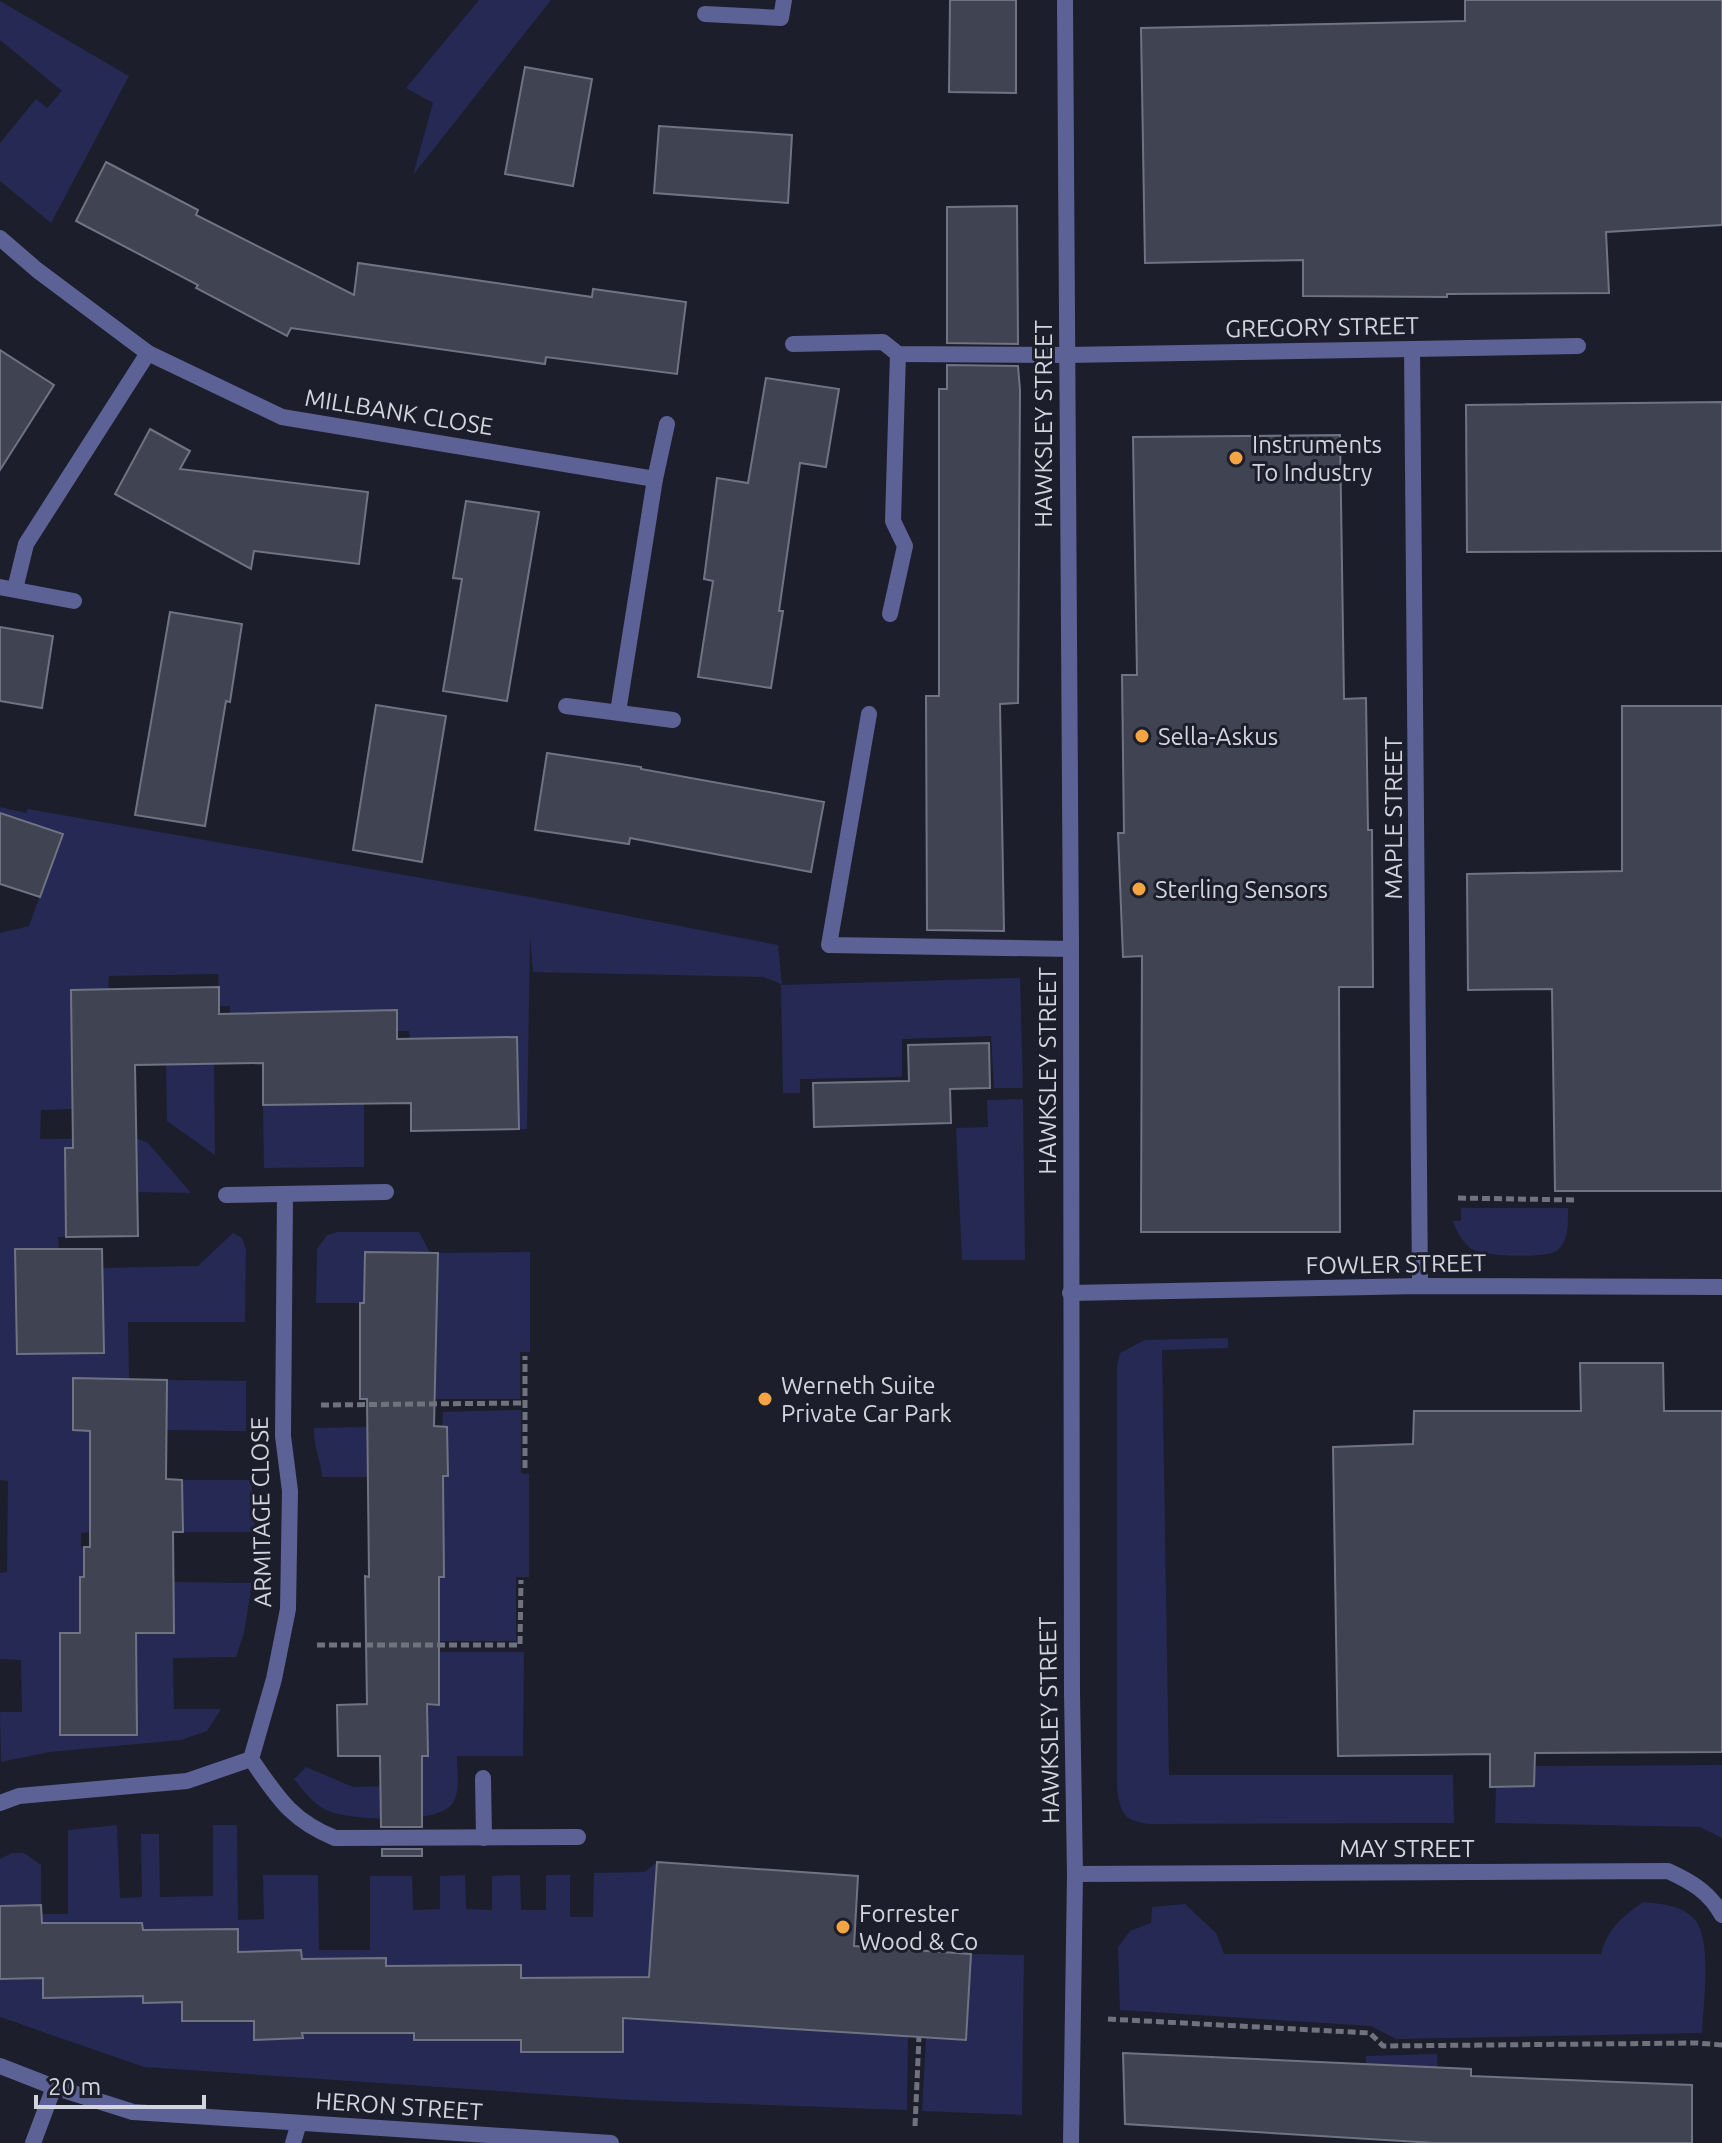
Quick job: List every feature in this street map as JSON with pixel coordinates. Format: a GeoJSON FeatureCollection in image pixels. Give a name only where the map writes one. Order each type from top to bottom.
{"type":"FeatureCollection","features":[{"type":"Feature","properties":{"kind":"street"},"geometry":{"type":"LineString","coordinates":[[705,14],[781,18],[784,0]]}},
{"type":"Feature","properties":{"kind":"street","name":"HAWKSLEY STREET"},"geometry":{"type":"LineString","coordinates":[[1065,0],[1075,1874],[1071,2143]]}},
{"type":"Feature","properties":{"kind":"street","name":"MILLBANK CLOSE"},"geometry":{"type":"LineString","coordinates":[[0,238],[37,270],[148,353],[282,417],[655,479]]}},
{"type":"Feature","properties":{"kind":"street","name":"GREGORY STREET"},"geometry":{"type":"LineString","coordinates":[[793,344],[883,342],[898,354],[1066,355],[1578,346]]}},
{"type":"Feature","properties":{"kind":"street","name":"MAPLE STREET"},"geometry":{"type":"LineString","coordinates":[[1412,349],[1420,1286]]}},
{"type":"Feature","properties":{"kind":"street"},"geometry":{"type":"LineString","coordinates":[[74,601],[7,588],[26,544],[148,353]]}},
{"type":"Feature","properties":{"kind":"street"},"geometry":{"type":"LineString","coordinates":[[890,614],[905,546],[893,521],[898,354]]}},
{"type":"Feature","properties":{"kind":"street"},"geometry":{"type":"LineString","coordinates":[[618,712],[655,479],[667,424]]}},
{"type":"Feature","properties":{"kind":"street"},"geometry":{"type":"LineString","coordinates":[[566,706],[673,720]]}},
{"type":"Feature","properties":{"kind":"street"},"geometry":{"type":"LineString","coordinates":[[869,714],[829,945],[1071,949]]}},
{"type":"Feature","properties":{"kind":"street"},"geometry":{"type":"LineString","coordinates":[[226,1195],[386,1192]]}},
{"type":"Feature","properties":{"kind":"street","name":"ARMITAGE CLOSE"},"geometry":{"type":"LineString","coordinates":[[251,1759],[274,1679],[288,1609],[290,1491],[283,1436],[285,1195]]}},
{"type":"Feature","properties":{"kind":"street","name":"FOWLER STREET"},"geometry":{"type":"LineString","coordinates":[[1070,1293],[1420,1286],[1722,1287]]}},
{"type":"Feature","properties":{"kind":"street"},"geometry":{"type":"LineString","coordinates":[[0,1803],[19,1796],[187,1781],[251,1759],[288,1811],[317,1831],[335,1838],[578,1837]]}},
{"type":"Feature","properties":{"kind":"street"},"geometry":{"type":"LineString","coordinates":[[483,1778],[484,1838]]}},
{"type":"Feature","properties":{"kind":"street","name":"MAY STREET"},"geometry":{"type":"LineString","coordinates":[[1075,1874],[1668,1871],[1695,1883],[1715,1902],[1722,1915]]}},
{"type":"Feature","properties":{"kind":"street","name":"HERON STREET"},"geometry":{"type":"LineString","coordinates":[[0,2066],[133,2112],[611,2143]]}},
{"type":"Feature","properties":{"kind":"street"},"geometry":{"type":"LineString","coordinates":[[33,2143],[54,2087]]}},
{"type":"Feature","properties":{"kind":"street"},"geometry":{"type":"LineString","coordinates":[[293,2143],[299,2123]]}},
{"type":"Feature","properties":{"kind":"path"},"geometry":{"type":"LineString","coordinates":[[1458,1198],[1576,1200]]}},
{"type":"Feature","properties":{"kind":"path"},"geometry":{"type":"LineString","coordinates":[[525,1356],[525,1468]]}},
{"type":"Feature","properties":{"kind":"path"},"geometry":{"type":"LineString","coordinates":[[306,1405],[524,1403]]}},
{"type":"Feature","properties":{"kind":"path"},"geometry":{"type":"LineString","coordinates":[[308,1644],[520,1645],[521,1580]]}},
{"type":"Feature","properties":{"kind":"path"},"geometry":{"type":"LineString","coordinates":[[1107,2019],[1370,2033],[1383,2046],[1722,2045]]}},
{"type":"Feature","properties":{"kind":"path"},"geometry":{"type":"LineString","coordinates":[[915,2126],[919,2037]]}},
{"type":"Feature","properties":{"kind":"shaded area"},"geometry":{"type":"Polygon","coordinates":[[[479,0],[551,0],[413,175],[433,103],[406,88],[479,0]]]}},
{"type":"Feature","properties":{"kind":"shaded area"},"geometry":{"type":"Polygon","coordinates":[[[0,1],[129,76],[51,223],[0,181],[0,143],[36,99],[47,108],[62,91],[0,40],[0,1]]]}},
{"type":"Feature","properties":{"kind":"shaded area"},"geometry":{"type":"Polygon","coordinates":[[[0,807],[26,813],[28,809],[530,897],[778,945],[782,985],[1020,978],[1023,1088],[994,1088],[991,1036],[902,1039],[902,1077],[800,1079],[800,1093],[783,1093],[781,984],[764,977],[533,972],[530,936],[527,1129],[519,1129],[517,1037],[410,1039],[409,1031],[397,1031],[397,1010],[230,1014],[230,1006],[219,1006],[218,974],[109,976],[108,990],[73,1109],[41,1110],[40,1139],[136,1138],[148,1143],[191,1193],[137,1192],[136,1147],[66,1237],[58,1237],[59,1249],[15,1249],[17,1354],[103,1353],[102,1268],[198,1266],[233,1233],[242,1238],[246,1249],[245,1322],[128,1322],[129,1379],[73,1380],[73,1430],[90,1431],[90,1532],[81,1533],[84,1577],[80,1577],[80,1633],[60,1634],[60,1735],[137,1734],[137,1633],[174,1633],[174,1582],[252,1583],[244,1633],[236,1657],[173,1658],[174,1709],[221,1709],[207,1731],[181,1740],[49,1752],[1,1762],[0,1712],[22,1712],[21,1660],[0,1659],[0,1573],[7,1572],[8,1481],[0,1480],[0,933],[29,926],[62,834],[22,820],[0,884],[0,807]]]}},
{"type":"Feature","properties":{"kind":"shaded area"},"geometry":{"type":"Polygon","coordinates":[[[166,1064],[214,1064],[215,1155],[167,1121],[166,1064]]]}},
{"type":"Feature","properties":{"kind":"shaded area"},"geometry":{"type":"Polygon","coordinates":[[[1023,1099],[1025,1260],[962,1260],[956,1128],[988,1127],[987,1100],[1023,1099]]]}},
{"type":"Feature","properties":{"kind":"shaded area"},"geometry":{"type":"Polygon","coordinates":[[[364,1104],[364,1167],[264,1168],[263,1105],[364,1104]]]}},
{"type":"Feature","properties":{"kind":"shaded area"},"geometry":{"type":"Polygon","coordinates":[[[1461,1208],[1568,1208],[1566,1236],[1558,1250],[1542,1255],[1500,1255],[1477,1251],[1464,1242],[1454,1225],[1453,1221],[1461,1221],[1461,1208]]]}},
{"type":"Feature","properties":{"kind":"shaded area"},"geometry":{"type":"Polygon","coordinates":[[[338,1232],[419,1232],[430,1253],[365,1252],[364,1303],[316,1303],[317,1249],[327,1235],[338,1232]]]}},
{"type":"Feature","properties":{"kind":"shaded area"},"geometry":{"type":"Polygon","coordinates":[[[530,1252],[530,1352],[520,1352],[520,1399],[434,1399],[438,1253],[530,1252]]]}},
{"type":"Feature","properties":{"kind":"shaded area"},"geometry":{"type":"Polygon","coordinates":[[[1228,1338],[1228,1348],[1162,1350],[1169,1775],[1453,1775],[1454,1823],[1149,1824],[1128,1818],[1122,1810],[1117,1790],[1117,1366],[1120,1353],[1145,1340],[1228,1338]]]}},
{"type":"Feature","properties":{"kind":"shaded area"},"geometry":{"type":"Polygon","coordinates":[[[167,1380],[246,1381],[246,1431],[166,1430],[167,1380]]]}},
{"type":"Feature","properties":{"kind":"shaded area"},"geometry":{"type":"Polygon","coordinates":[[[521,1410],[521,1473],[529,1474],[529,1577],[516,1577],[516,1641],[436,1641],[442,1476],[448,1475],[447,1427],[442,1427],[443,1412],[521,1410]]]}},
{"type":"Feature","properties":{"kind":"shaded area"},"geometry":{"type":"Polygon","coordinates":[[[371,1427],[372,1477],[322,1477],[314,1428],[371,1427]]]}},
{"type":"Feature","properties":{"kind":"shaded area"},"geometry":{"type":"Polygon","coordinates":[[[182,1480],[251,1480],[256,1532],[183,1532],[182,1480]]]}},
{"type":"Feature","properties":{"kind":"shaded area"},"geometry":{"type":"Polygon","coordinates":[[[439,1652],[524,1652],[523,1756],[457,1756],[455,1799],[443,1811],[430,1815],[394,1819],[358,1817],[331,1812],[315,1802],[294,1779],[306,1767],[353,1787],[422,1785],[422,1756],[428,1755],[427,1704],[439,1652]]]}},
{"type":"Feature","properties":{"kind":"shaded area"},"geometry":{"type":"Polygon","coordinates":[[[1722,1765],[1722,1838],[1700,1827],[1495,1823],[1496,1786],[1533,1786],[1534,1766],[1722,1765]]]}},
{"type":"Feature","properties":{"kind":"shaded area"},"geometry":{"type":"Polygon","coordinates":[[[117,1825],[120,1898],[142,1897],[141,1834],[159,1834],[160,1897],[213,1896],[213,1825],[237,1825],[238,1920],[264,1919],[263,1875],[318,1875],[319,1950],[370,1950],[370,1876],[412,1876],[413,1910],[440,1909],[440,1876],[465,1875],[466,1909],[492,1910],[492,1876],[520,1875],[521,1910],[546,1910],[546,1875],[570,1875],[570,1917],[593,1917],[594,1873],[645,1872],[657,1862],[646,2020],[908,2036],[907,2110],[631,2100],[144,2067],[0,2017],[0,1979],[43,1978],[43,1998],[143,1996],[143,2003],[182,2002],[182,2021],[239,2021],[238,1929],[143,1930],[142,1923],[42,1924],[42,1914],[68,1914],[68,1830],[117,1825]],[[301,1950],[253,1951],[254,2040],[302,2038],[303,2034],[387,2033],[386,1959],[302,1959],[301,1950]],[[520,1965],[414,1967],[414,2039],[521,2039],[521,2052],[623,2052],[623,1978],[521,1978],[520,1965]]]}},
{"type":"Feature","properties":{"kind":"shaded area"},"geometry":{"type":"Polygon","coordinates":[[[12,1853],[24,1853],[41,1865],[41,1905],[0,1906],[0,1859],[12,1853]]]}},
{"type":"Feature","properties":{"kind":"shaded area"},"geometry":{"type":"Polygon","coordinates":[[[1643,1902],[1672,1906],[1685,1912],[1696,1921],[1701,1931],[1705,1959],[1702,2033],[1396,2039],[1371,2026],[1120,2010],[1118,1947],[1130,1931],[1151,1923],[1152,1907],[1185,1904],[1216,1933],[1224,1954],[1601,1954],[1616,1924],[1643,1902]]]}},
{"type":"Feature","properties":{"kind":"shaded area"},"geometry":{"type":"Polygon","coordinates":[[[971,1954],[1024,1955],[1022,2115],[922,2111],[926,2038],[966,2040],[971,1954]]]}},
{"type":"Feature","properties":{"kind":"shaded area"},"geometry":{"type":"Polygon","coordinates":[[[1437,2054],[1438,2085],[1366,2081],[1366,2056],[1437,2054]]]}},
{"type":"Feature","properties":{"kind":"building"},"geometry":{"type":"Polygon","coordinates":[[[950,0],[1016,0],[1016,93],[949,92],[950,0]]]}},
{"type":"Feature","properties":{"kind":"building"},"geometry":{"type":"Polygon","coordinates":[[[1465,0],[1722,0],[1722,225],[1606,232],[1609,293],[1447,294],[1447,297],[1303,296],[1303,260],[1145,263],[1141,28],[1465,21],[1465,0]]]}},
{"type":"Feature","properties":{"kind":"building"},"geometry":{"type":"Polygon","coordinates":[[[525,67],[592,79],[573,186],[505,174],[525,67]]]}},
{"type":"Feature","properties":{"kind":"building"},"geometry":{"type":"Polygon","coordinates":[[[659,126],[792,135],[788,203],[654,193],[659,126]]]}},
{"type":"Feature","properties":{"kind":"building"},"geometry":{"type":"Polygon","coordinates":[[[106,162],[198,210],[196,215],[354,295],[358,263],[592,297],[593,289],[686,302],[677,374],[546,357],[545,364],[291,328],[287,336],[76,221],[106,162]]]}},
{"type":"Feature","properties":{"kind":"building"},"geometry":{"type":"Polygon","coordinates":[[[1017,206],[1018,344],[947,343],[947,207],[1017,206]]]}},
{"type":"Feature","properties":{"kind":"building"},"geometry":{"type":"Polygon","coordinates":[[[0,350],[54,385],[0,470],[0,350]]]}},
{"type":"Feature","properties":{"kind":"building"},"geometry":{"type":"Polygon","coordinates":[[[947,365],[1018,366],[1018,703],[1000,704],[1004,931],[927,930],[926,696],[939,696],[939,389],[947,389],[947,365]]]}},
{"type":"Feature","properties":{"kind":"building"},"geometry":{"type":"Polygon","coordinates":[[[766,378],[839,389],[826,467],[800,463],[771,688],[698,677],[713,581],[704,579],[717,478],[748,483],[766,378]]]}},
{"type":"Feature","properties":{"kind":"building"},"geometry":{"type":"Polygon","coordinates":[[[1722,402],[1722,551],[1467,552],[1466,405],[1722,402]]]}},
{"type":"Feature","properties":{"kind":"building"},"geometry":{"type":"Polygon","coordinates":[[[150,429],[190,451],[180,469],[368,492],[359,564],[254,551],[251,569],[115,494],[150,429]]]}},
{"type":"Feature","properties":{"kind":"building"},"geometry":{"type":"Polygon","coordinates":[[[1340,435],[1344,699],[1366,698],[1368,830],[1372,830],[1373,987],[1339,987],[1340,1232],[1141,1232],[1142,956],[1123,957],[1118,833],[1124,833],[1122,675],[1137,675],[1133,437],[1340,435]]]}},
{"type":"Feature","properties":{"kind":"building"},"geometry":{"type":"Polygon","coordinates":[[[466,501],[539,512],[507,701],[443,691],[462,579],[453,578],[466,501]]]}},
{"type":"Feature","properties":{"kind":"building"},"geometry":{"type":"Polygon","coordinates":[[[170,612],[242,624],[205,826],[135,815],[170,612]]]}},
{"type":"Feature","properties":{"kind":"building"},"geometry":{"type":"Polygon","coordinates":[[[0,627],[53,636],[42,708],[0,701],[0,627]]]}},
{"type":"Feature","properties":{"kind":"building"},"geometry":{"type":"Polygon","coordinates":[[[376,705],[446,716],[422,862],[353,850],[376,705]]]}},
{"type":"Feature","properties":{"kind":"building"},"geometry":{"type":"Polygon","coordinates":[[[1622,706],[1722,706],[1722,1191],[1555,1191],[1552,989],[1468,990],[1467,874],[1622,871],[1622,706]]]}},
{"type":"Feature","properties":{"kind":"building"},"geometry":{"type":"Polygon","coordinates":[[[547,753],[641,767],[824,802],[811,872],[630,838],[629,844],[535,830],[547,753]]]}},
{"type":"Feature","properties":{"kind":"building"},"geometry":{"type":"Polygon","coordinates":[[[0,813],[63,834],[40,897],[0,884],[0,813]]]}},
{"type":"Feature","properties":{"kind":"building"},"geometry":{"type":"Polygon","coordinates":[[[219,987],[219,1014],[397,1010],[397,1039],[517,1037],[519,1129],[411,1131],[411,1103],[263,1105],[263,1063],[135,1065],[138,1236],[66,1237],[65,1148],[73,1148],[71,990],[219,987]]]}},
{"type":"Feature","properties":{"kind":"building"},"geometry":{"type":"Polygon","coordinates":[[[989,1043],[990,1088],[950,1089],[951,1123],[814,1127],[813,1083],[909,1081],[908,1045],[989,1043]]]}},
{"type":"Feature","properties":{"kind":"building"},"geometry":{"type":"Polygon","coordinates":[[[15,1249],[102,1249],[104,1353],[17,1354],[15,1249]]]}},
{"type":"Feature","properties":{"kind":"building"},"geometry":{"type":"Polygon","coordinates":[[[365,1252],[438,1253],[434,1426],[447,1427],[448,1476],[443,1476],[444,1577],[439,1577],[439,1705],[427,1704],[428,1756],[422,1756],[422,1827],[381,1827],[380,1756],[338,1756],[337,1705],[367,1704],[367,1399],[360,1399],[360,1303],[364,1303],[365,1252]]]}},
{"type":"Feature","properties":{"kind":"building"},"geometry":{"type":"Polygon","coordinates":[[[1580,1363],[1663,1363],[1664,1411],[1722,1411],[1722,1752],[1535,1753],[1534,1786],[1490,1787],[1490,1754],[1338,1756],[1333,1447],[1413,1444],[1414,1411],[1581,1411],[1580,1363]]]}},
{"type":"Feature","properties":{"kind":"building"},"geometry":{"type":"Polygon","coordinates":[[[73,1378],[167,1380],[166,1479],[182,1480],[183,1532],[173,1532],[174,1633],[136,1633],[137,1735],[60,1735],[60,1633],[80,1633],[80,1577],[84,1577],[84,1547],[90,1547],[90,1431],[73,1430],[73,1378]]]}},
{"type":"Feature","properties":{"kind":"building"},"geometry":{"type":"Polygon","coordinates":[[[382,1849],[422,1849],[422,1856],[382,1856],[382,1849]]]}},
{"type":"Feature","properties":{"kind":"building"},"geometry":{"type":"Polygon","coordinates":[[[657,1862],[858,1876],[854,1946],[971,1954],[966,2040],[623,2018],[623,2052],[521,2052],[521,2040],[414,2040],[414,2033],[302,2033],[303,2038],[254,2040],[254,2021],[182,2021],[182,2002],[143,2003],[143,1996],[43,1998],[43,1978],[0,1979],[0,1906],[41,1905],[42,1923],[142,1923],[143,1930],[238,1929],[238,1952],[301,1950],[302,1959],[386,1958],[386,1966],[521,1965],[521,1978],[649,1977],[657,1862]]]}},
{"type":"Feature","properties":{"kind":"building"},"geometry":{"type":"Polygon","coordinates":[[[1123,2053],[1471,2069],[1471,2076],[1692,2085],[1692,2143],[1435,2143],[1125,2124],[1123,2053]]]}},
{"type":"Feature","properties":{"kind":"place","name":"Instruments To Industry"},"geometry":{"type":"Point","coordinates":[1236,458]}},
{"type":"Feature","properties":{"kind":"place","name":"Sella-Askus"},"geometry":{"type":"Point","coordinates":[1142,736]}},
{"type":"Feature","properties":{"kind":"place","name":"Sterling Sensors"},"geometry":{"type":"Point","coordinates":[1139,889]}},
{"type":"Feature","properties":{"kind":"place","name":"Werneth Suite Private Car Park"},"geometry":{"type":"Point","coordinates":[765,1399]}},
{"type":"Feature","properties":{"kind":"place","name":"Forrester Wood & Co"},"geometry":{"type":"Point","coordinates":[843,1927]}}]}
